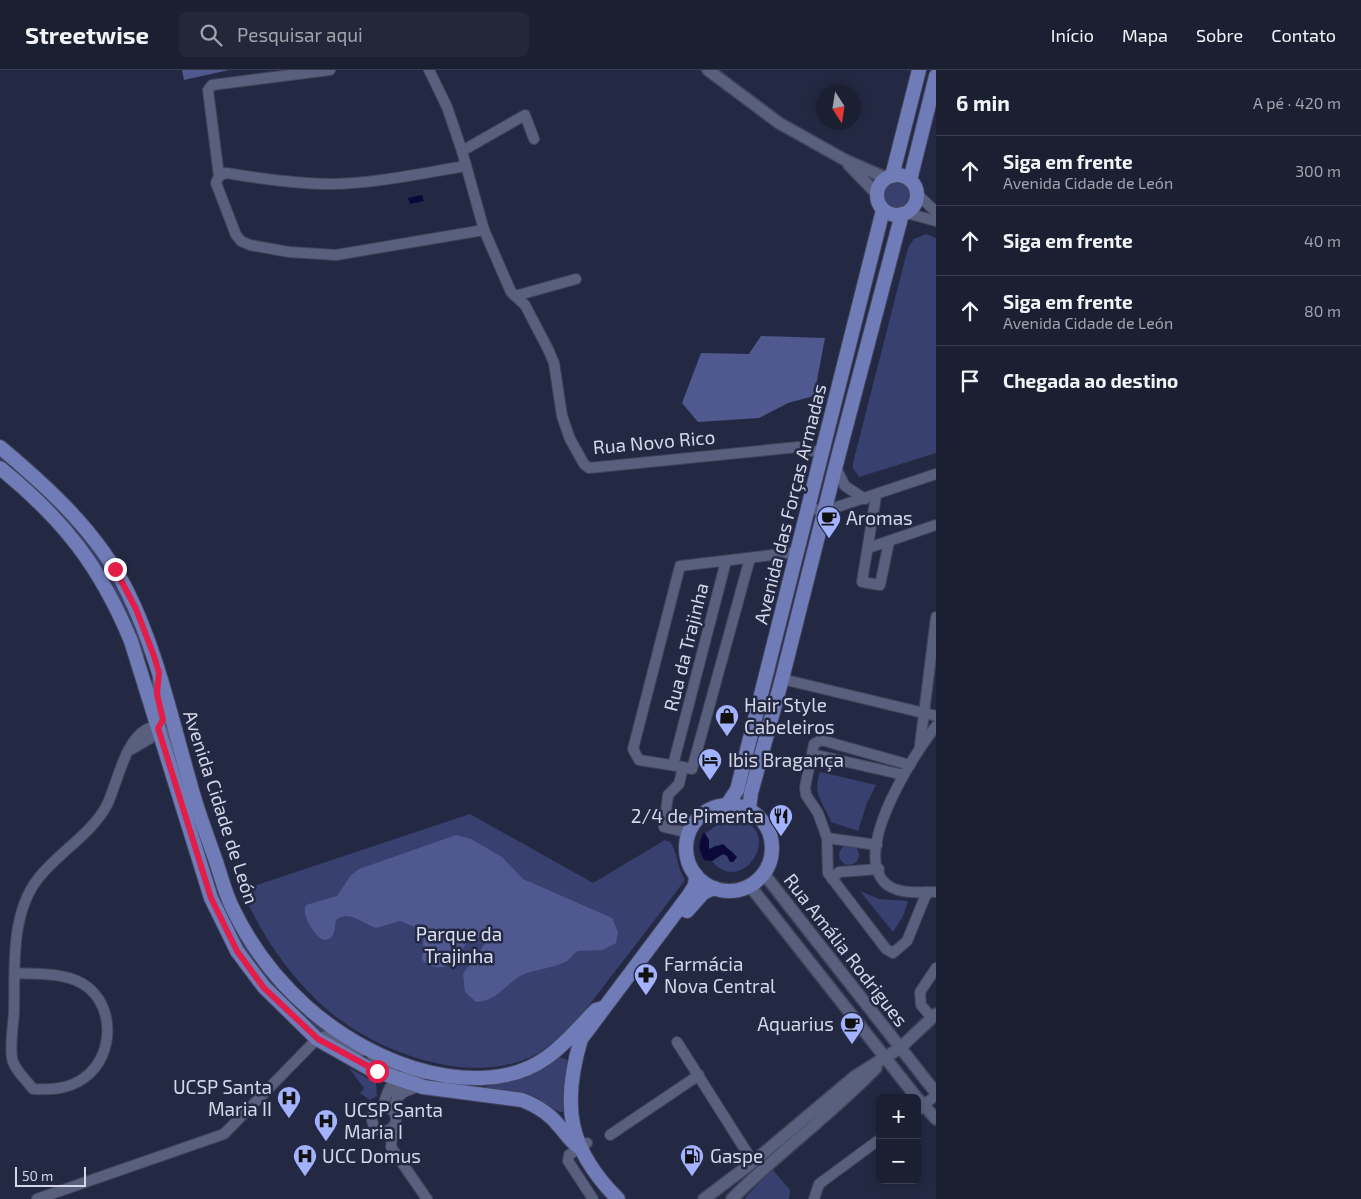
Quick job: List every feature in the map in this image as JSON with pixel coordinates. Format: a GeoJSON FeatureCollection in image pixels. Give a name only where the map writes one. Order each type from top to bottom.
{"type":"FeatureCollection","features":[{"type":"Feature","properties":{"kind":"main road"},"geometry":{"type":"LineString","coordinates":[[889,177],[919,70]]}},
{"type":"Feature","properties":{"kind":"main road"},"geometry":{"type":"LineString","coordinates":[[917,194],[910,180],[936,76]]}},
{"type":"Feature","properties":{"kind":"main road"},"geometry":{"type":"LineString","coordinates":[[904,214],[895,215],[883,210],[877,194],[881,183],[889,177],[898,175],[910,180]]}},
{"type":"Feature","properties":{"kind":"main road","name":"Avenida das Forças Armadas"},"geometry":{"type":"LineString","coordinates":[[749,809],[751,793],[825,512],[835,466],[904,214],[914,205],[917,194]]}},
{"type":"Feature","properties":{"kind":"main road","name":"Avenida das Forças Armadas"},"geometry":{"type":"LineString","coordinates":[[727,805],[737,790],[883,210]]}},
{"type":"Feature","properties":{"kind":"main road","name":"Avenida Cidade de León"},"geometry":{"type":"LineString","coordinates":[[0,447],[37,478],[66,508],[89,533],[115,569],[136,609],[159,673],[191,786],[232,908],[269,969],[321,1020],[386,1059],[422,1070],[458,1077],[501,1077],[533,1066],[550,1055],[596,1010],[603,1008]]}},
{"type":"Feature","properties":{"kind":"main road"},"geometry":{"type":"LineString","coordinates":[[821,455],[825,468],[818,500],[825,512]]}},
{"type":"Feature","properties":{"kind":"main road","name":"Avenida Cidade de León"},"geometry":{"type":"LineString","coordinates":[[0,468],[34,497],[67,531],[98,573],[116,607],[131,641],[211,898],[237,951],[264,988],[318,1039],[377,1071],[419,1086],[522,1100],[536,1106],[549,1115]]}},
{"type":"Feature","properties":{"kind":"main road"},"geometry":{"type":"LineString","coordinates":[[727,805],[749,809],[767,827],[772,838],[770,863],[764,874],[750,886],[739,890],[726,891],[714,888],[696,875],[688,862],[686,847],[689,833],[695,822],[704,813],[715,807],[727,805]]}},
{"type":"Feature","properties":{"kind":"main road"},"geometry":{"type":"LineString","coordinates":[[578,1065],[581,1039],[689,895],[695,885],[696,875]]}},
{"type":"Feature","properties":{"kind":"main road"},"geometry":{"type":"LineString","coordinates":[[621,1199],[591,1169],[583,1145],[570,1087],[578,1065],[601,1024],[696,900],[703,893],[714,888]]}},
{"type":"Feature","properties":{"kind":"main road"},"geometry":{"type":"LineString","coordinates":[[550,1055],[568,1056],[578,1065]]}},
{"type":"Feature","properties":{"kind":"main road"},"geometry":{"type":"LineString","coordinates":[[549,1115],[561,1116],[574,1108]]}},
{"type":"Feature","properties":{"kind":"main road"},"geometry":{"type":"LineString","coordinates":[[549,1115],[570,1141],[583,1145]]}},
{"type":"Feature","properties":{"kind":"street"},"geometry":{"type":"LineString","coordinates":[[330,70],[212,85],[208,90],[219,176],[216,183],[236,235],[250,245],[289,252],[336,255],[484,230]]}},
{"type":"Feature","properties":{"kind":"street","name":"Rua Novo Rico"},"geometry":{"type":"LineString","coordinates":[[429,70],[448,107],[484,230],[499,267],[515,296],[525,305],[548,348],[554,364],[562,416],[570,438],[584,464],[589,468],[798,447],[821,455]]}},
{"type":"Feature","properties":{"kind":"street"},"geometry":{"type":"LineString","coordinates":[[708,70],[778,123],[844,160],[889,177]]}},
{"type":"Feature","properties":{"kind":"street"},"geometry":{"type":"LineString","coordinates":[[462,151],[525,115],[534,138]]}},
{"type":"Feature","properties":{"kind":"street"},"geometry":{"type":"LineString","coordinates":[[844,160],[877,194]]}},
{"type":"Feature","properties":{"kind":"street"},"geometry":{"type":"LineString","coordinates":[[219,176],[226,173],[279,181],[333,184],[370,181],[466,166]]}},
{"type":"Feature","properties":{"kind":"street"},"geometry":{"type":"LineString","coordinates":[[917,194],[936,212]]}},
{"type":"Feature","properties":{"kind":"street"},"geometry":{"type":"LineString","coordinates":[[904,214],[936,222]]}},
{"type":"Feature","properties":{"kind":"street"},"geometry":{"type":"LineString","coordinates":[[515,296],[576,279]]}},
{"type":"Feature","properties":{"kind":"street"},"geometry":{"type":"LineString","coordinates":[[835,466],[845,486],[865,499]]}},
{"type":"Feature","properties":{"kind":"street"},"geometry":{"type":"LineString","coordinates":[[808,508],[825,512],[936,474]]}},
{"type":"Feature","properties":{"kind":"street"},"geometry":{"type":"LineString","coordinates":[[876,496],[862,582],[880,585],[889,542]]}},
{"type":"Feature","properties":{"kind":"street"},"geometry":{"type":"LineString","coordinates":[[868,548],[936,525]]}},
{"type":"Feature","properties":{"kind":"street","name":"Rua da Trajinha"},"geometry":{"type":"LineString","coordinates":[[750,558],[692,770],[678,766],[726,561],[797,552]]}},
{"type":"Feature","properties":{"kind":"street"},"geometry":{"type":"LineString","coordinates":[[689,833],[664,826],[668,795],[678,784],[678,766],[639,760],[633,749],[680,566],[726,561]]}},
{"type":"Feature","properties":{"kind":"street"},"geometry":{"type":"LineString","coordinates":[[920,745],[936,617]]}},
{"type":"Feature","properties":{"kind":"street"},"geometry":{"type":"LineString","coordinates":[[142,738],[154,736],[163,720],[157,694],[159,673]]}},
{"type":"Feature","properties":{"kind":"street"},"geometry":{"type":"LineString","coordinates":[[782,679],[936,716]]}},
{"type":"Feature","properties":{"kind":"street"},"geometry":{"type":"LineString","coordinates":[[15,973],[53,975],[76,980],[90,990],[98,999],[106,1018],[107,1042],[101,1059],[84,1078],[62,1088],[33,1089],[12,1060],[15,973],[20,916],[28,895],[45,871],[89,828],[106,806],[129,751],[142,738],[149,716],[150,700]]}},
{"type":"Feature","properties":{"kind":"street"},"geometry":{"type":"LineString","coordinates":[[910,765],[821,740],[814,744],[805,786],[806,795],[818,813],[827,838],[828,873],[886,949],[893,953],[906,941],[932,892],[893,888],[884,882],[879,869],[877,846],[889,802],[910,765],[920,745],[936,726]]}},
{"type":"Feature","properties":{"kind":"street"},"geometry":{"type":"LineString","coordinates":[[158,728],[170,737],[190,810],[195,820],[206,832]]}},
{"type":"Feature","properties":{"kind":"street"},"geometry":{"type":"LineString","coordinates":[[142,738],[166,754]]}},
{"type":"Feature","properties":{"kind":"street"},"geometry":{"type":"LineString","coordinates":[[812,754],[904,775]]}},
{"type":"Feature","properties":{"kind":"street"},"geometry":{"type":"LineString","coordinates":[[827,838],[877,846]]}},
{"type":"Feature","properties":{"kind":"street"},"geometry":{"type":"LineString","coordinates":[[832,879],[839,872],[879,869]]}},
{"type":"Feature","properties":{"kind":"street","name":"Rua Amália Rodrigues"},"geometry":{"type":"LineString","coordinates":[[764,874],[936,1094]]}},
{"type":"Feature","properties":{"kind":"street","name":"Rua Amália Rodrigues"},"geometry":{"type":"LineString","coordinates":[[750,886],[912,1094]]}},
{"type":"Feature","properties":{"kind":"street"},"geometry":{"type":"LineString","coordinates":[[704,1199],[753,1162],[854,1077],[900,1048],[934,1016],[921,1005],[920,992],[936,968]]}},
{"type":"Feature","properties":{"kind":"street"},"geometry":{"type":"LineString","coordinates":[[37,1199],[224,1134],[318,1039],[330,1035],[357,1051],[369,1050],[374,1060],[390,1068],[397,1078],[397,1098]]}},
{"type":"Feature","properties":{"kind":"street"},"geometry":{"type":"LineString","coordinates":[[677,1042],[753,1162]]}},
{"type":"Feature","properties":{"kind":"street"},"geometry":{"type":"LineString","coordinates":[[732,1199],[760,1169],[860,1084],[885,1058]]}},
{"type":"Feature","properties":{"kind":"street"},"geometry":{"type":"LineString","coordinates":[[377,1071],[385,1083],[387,1109],[396,1120],[392,1127],[391,1144]]}},
{"type":"Feature","properties":{"kind":"street"},"geometry":{"type":"LineString","coordinates":[[386,1093],[397,1078],[402,1075],[412,1074],[444,1082],[482,1084],[501,1077]]}},
{"type":"Feature","properties":{"kind":"street"},"geometry":{"type":"LineString","coordinates":[[610,1135],[699,1075]]}},
{"type":"Feature","properties":{"kind":"street"},"geometry":{"type":"LineString","coordinates":[[419,1086],[404,1092],[387,1109],[376,1111],[373,1117],[375,1126],[382,1131],[427,1199]]}},
{"type":"Feature","properties":{"kind":"street"},"geometry":{"type":"LineString","coordinates":[[921,1102],[936,1094]]}},
{"type":"Feature","properties":{"kind":"street","name":"Rua Amália Rodrigues"},"geometry":{"type":"LineString","coordinates":[[921,1105],[936,1119]]}},
{"type":"Feature","properties":{"kind":"street"},"geometry":{"type":"LineString","coordinates":[[382,1131],[392,1127]]}},
{"type":"Feature","properties":{"kind":"street"},"geometry":{"type":"LineString","coordinates":[[814,1199],[819,1184],[876,1142]]}},
{"type":"Feature","properties":{"kind":"street"},"geometry":{"type":"LineString","coordinates":[[583,1145],[569,1154],[568,1164],[593,1199]]}},
{"type":"Feature","properties":{"kind":"street"},"geometry":{"type":"LineString","coordinates":[[722,1199],[733,1188],[732,1178]]}},
{"type":"Feature","properties":{"kind":"green space"},"geometry":{"type":"Polygon","coordinates":[[[182,70],[229,70],[184,80],[182,70]]]}},
{"type":"Feature","properties":{"kind":"green space"},"geometry":{"type":"Polygon","coordinates":[[[897,182],[906,186],[910,195],[906,204],[897,208],[888,204],[884,195],[888,186],[897,182]]]}},
{"type":"Feature","properties":{"kind":"green space"},"geometry":{"type":"Polygon","coordinates":[[[926,234],[936,238],[936,453],[859,477],[853,468],[853,463],[908,248],[914,239],[926,234]]]}},
{"type":"Feature","properties":{"kind":"green space"},"geometry":{"type":"Polygon","coordinates":[[[761,336],[825,338],[814,396],[788,403],[759,418],[698,422],[682,403],[701,353],[749,354],[761,336]]]}},
{"type":"Feature","properties":{"kind":"green space"},"geometry":{"type":"Polygon","coordinates":[[[0,454],[52,500],[83,535],[120,592],[147,655],[142,656],[121,605],[96,560],[58,514],[0,459],[0,454]]]}},
{"type":"Feature","properties":{"kind":"green space"},"geometry":{"type":"Polygon","coordinates":[[[820,772],[876,785],[867,803],[858,831],[831,822],[818,792],[820,772]]]}},
{"type":"Feature","properties":{"kind":"green space","name":"Parque da Trajinha"},"geometry":{"type":"Polygon","coordinates":[[[470,814],[593,883],[665,840],[672,845],[685,880],[595,998],[563,1034],[545,1049],[519,1061],[491,1067],[461,1067],[430,1062],[400,1052],[346,1024],[324,1007],[287,967],[258,923],[242,890],[470,814]]]}},
{"type":"Feature","properties":{"kind":"green space"},"geometry":{"type":"Polygon","coordinates":[[[731,819],[748,824],[757,833],[759,844],[755,856],[747,866],[737,871],[724,871],[712,861],[720,854],[737,857],[732,851],[716,845],[709,849],[709,840],[704,832],[706,833],[722,821],[731,819]]]}},
{"type":"Feature","properties":{"kind":"green space"},"geometry":{"type":"Polygon","coordinates":[[[456,835],[471,839],[502,857],[523,879],[612,918],[618,932],[616,943],[602,950],[578,951],[565,962],[522,975],[490,999],[476,1002],[465,992],[463,974],[489,938],[470,936],[453,962],[443,967],[436,967],[422,959],[424,935],[420,929],[400,921],[376,928],[356,918],[341,917],[336,920],[332,936],[327,940],[323,940],[312,929],[305,914],[306,905],[337,896],[351,875],[359,869],[456,835]]]}},
{"type":"Feature","properties":{"kind":"green space"},"geometry":{"type":"Polygon","coordinates":[[[204,845],[225,902],[255,957],[286,997],[343,1043],[341,1047],[285,1000],[255,964],[229,923],[215,894],[200,846],[204,845]]]}},
{"type":"Feature","properties":{"kind":"green space"},"geometry":{"type":"Polygon","coordinates":[[[849,845],[856,848],[859,855],[856,862],[849,865],[842,862],[839,855],[842,848],[849,845]]]}},
{"type":"Feature","properties":{"kind":"green space"},"geometry":{"type":"Polygon","coordinates":[[[860,891],[879,899],[908,901],[903,916],[893,932],[860,891]]]}},
{"type":"Feature","properties":{"kind":"green space"},"geometry":{"type":"Polygon","coordinates":[[[559,1057],[566,1059],[568,1063],[563,1112],[553,1109],[529,1094],[506,1090],[474,1089],[506,1082],[559,1057]]]}},
{"type":"Feature","properties":{"kind":"green space"},"geometry":{"type":"Polygon","coordinates":[[[349,1068],[376,1083],[377,1096],[370,1100],[360,1093],[364,1088],[349,1068]]]}},
{"type":"Feature","properties":{"kind":"green space"},"geometry":{"type":"Polygon","coordinates":[[[772,1169],[790,1190],[789,1199],[744,1199],[772,1169]]]}},
{"type":"Feature","properties":{"kind":"shaded area"},"geometry":{"type":"Polygon","coordinates":[[[422,195],[424,201],[410,204],[408,198],[422,195]]]}},
{"type":"Feature","properties":{"kind":"shaded area"},"geometry":{"type":"Polygon","coordinates":[[[704,832],[709,840],[709,849],[723,844],[737,857],[733,862],[730,862],[727,856],[723,854],[712,861],[704,860],[699,846],[704,832]]]}},
{"type":"Feature","properties":{"kind":"place","name":"Aromas"},"geometry":{"type":"Point","coordinates":[829,539]}},
{"type":"Feature","properties":{"kind":"place","name":"Hair Style Cabeleiros"},"geometry":{"type":"Point","coordinates":[727,737]}},
{"type":"Feature","properties":{"kind":"place","name":"Ibis Bragança"},"geometry":{"type":"Point","coordinates":[710,781]}},
{"type":"Feature","properties":{"kind":"place","name":"2/4 de Pimenta"},"geometry":{"type":"Point","coordinates":[781,837]}},
{"type":"Feature","properties":{"kind":"place","name":"Farmácia Nova Central"},"geometry":{"type":"Point","coordinates":[646,996]}},
{"type":"Feature","properties":{"kind":"place","name":"Aquarius"},"geometry":{"type":"Point","coordinates":[852,1045]}},
{"type":"Feature","properties":{"kind":"place","name":"UCSP Santa Maria II"},"geometry":{"type":"Point","coordinates":[289,1119]}},
{"type":"Feature","properties":{"kind":"place","name":"UCSP Santa Maria I"},"geometry":{"type":"Point","coordinates":[326,1142]}},
{"type":"Feature","properties":{"kind":"place","name":"UCC Domus"},"geometry":{"type":"Point","coordinates":[305,1177]}},
{"type":"Feature","properties":{"kind":"place","name":"Gaspe"},"geometry":{"type":"Point","coordinates":[692,1177]}},
{"type":"Feature","properties":{"kind":"route"},"geometry":{"type":"LineString","coordinates":[[115,569],[136,609],[154,656],[159,673],[157,694],[163,720],[158,728],[211,898],[237,951],[264,988],[318,1039],[370,1069],[377,1071]]}}]}
